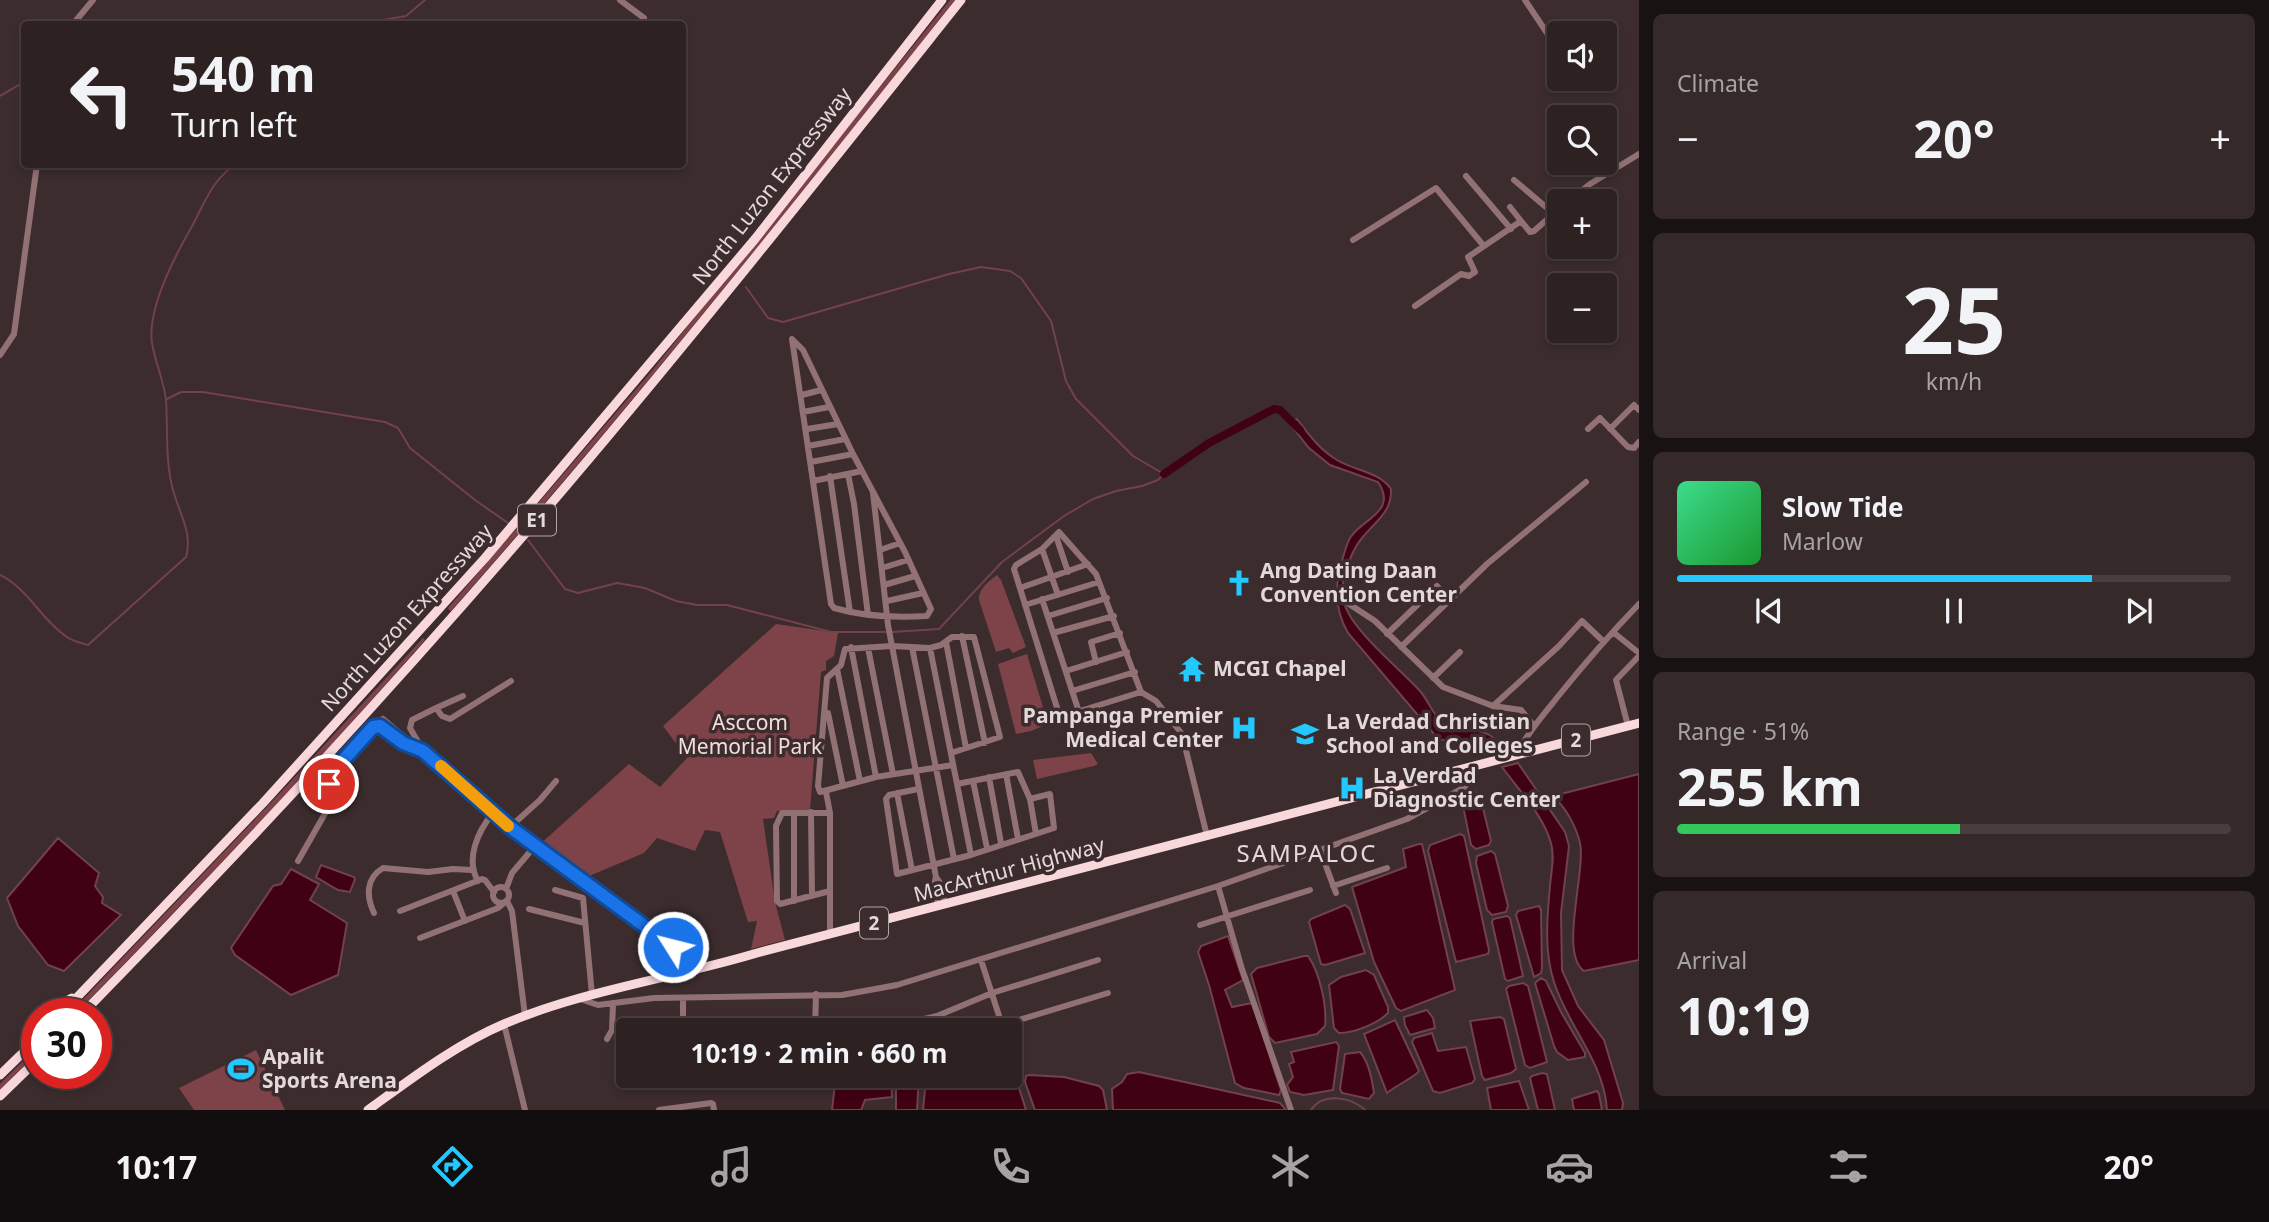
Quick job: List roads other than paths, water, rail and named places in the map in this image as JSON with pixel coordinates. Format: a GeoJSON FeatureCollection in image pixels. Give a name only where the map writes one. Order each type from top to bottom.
{"type":"FeatureCollection","features":[{"type":"Feature","properties":{"kind":"highway","name":"North Luzon Expressway"},"geometry":{"type":"LineString","coordinates":[[77,998],[272,794],[485,558],[755,239],[942,0]]}},
{"type":"Feature","properties":{"kind":"highway","name":"North Luzon Expressway"},"geometry":{"type":"LineString","coordinates":[[97,998],[272,817],[495,569],[766,245],[961,0]]}},
{"type":"Feature","properties":{"kind":"highway","name":"MacArthur Highway"},"geometry":{"type":"LineString","coordinates":[[368,1110],[452,1053],[504,1024],[592,995],[701,970],[1639,723]]}},
{"type":"Feature","properties":{"kind":"highway"},"geometry":{"type":"LineString","coordinates":[[71,998],[103,972]]}},
{"type":"Feature","properties":{"kind":"highway"},"geometry":{"type":"LineString","coordinates":[[0,1075],[21,1055]]}},
{"type":"Feature","properties":{"kind":"highway"},"geometry":{"type":"LineString","coordinates":[[0,1097],[21,1076]]}},
{"type":"Feature","properties":{"kind":"street"},"geometry":{"type":"LineString","coordinates":[[76,21],[93,0]]}},
{"type":"Feature","properties":{"kind":"street"},"geometry":{"type":"LineString","coordinates":[[620,0],[644,18]]}},
{"type":"Feature","properties":{"kind":"street"},"geometry":{"type":"LineString","coordinates":[[1525,0],[1547,33]]}},
{"type":"Feature","properties":{"kind":"street"},"geometry":{"type":"LineString","coordinates":[[1584,189],[1639,153]]}},
{"type":"Feature","properties":{"kind":"street"},"geometry":{"type":"LineString","coordinates":[[0,355],[14,334],[36,168]]}},
{"type":"Feature","properties":{"kind":"street"},"geometry":{"type":"LineString","coordinates":[[1466,176],[1511,229]]}},
{"type":"Feature","properties":{"kind":"street"},"geometry":{"type":"LineString","coordinates":[[1514,180],[1547,204]]}},
{"type":"Feature","properties":{"kind":"street"},"geometry":{"type":"LineString","coordinates":[[1353,240],[1436,188],[1483,245]]}},
{"type":"Feature","properties":{"kind":"street"},"geometry":{"type":"LineString","coordinates":[[1510,207],[1530,232],[1547,218]]}},
{"type":"Feature","properties":{"kind":"street"},"geometry":{"type":"LineString","coordinates":[[1415,306],[1461,274],[1468,276],[1475,272],[1468,257],[1521,221]]}},
{"type":"Feature","properties":{"kind":"street"},"geometry":{"type":"LineString","coordinates":[[792,339],[803,350],[821,390],[893,528],[931,609],[927,616],[889,621],[834,608],[831,604],[792,339]]}},
{"type":"Feature","properties":{"kind":"street"},"geometry":{"type":"LineString","coordinates":[[802,396],[821,390]]}},
{"type":"Feature","properties":{"kind":"street"},"geometry":{"type":"LineString","coordinates":[[1610,429],[1634,405],[1639,410]]}},
{"type":"Feature","properties":{"kind":"street"},"geometry":{"type":"LineString","coordinates":[[803,412],[829,407]]}},
{"type":"Feature","properties":{"kind":"street"},"geometry":{"type":"LineString","coordinates":[[1588,429],[1601,418],[1631,448],[1639,442]]}},
{"type":"Feature","properties":{"kind":"street"},"geometry":{"type":"LineString","coordinates":[[807,429],[838,424]]}},
{"type":"Feature","properties":{"kind":"street"},"geometry":{"type":"LineString","coordinates":[[808,446],[845,439]]}},
{"type":"Feature","properties":{"kind":"street"},"geometry":{"type":"LineString","coordinates":[[811,462],[853,454]]}},
{"type":"Feature","properties":{"kind":"street"},"geometry":{"type":"LineString","coordinates":[[813,481],[862,471]]}},
{"type":"Feature","properties":{"kind":"street"},"geometry":{"type":"LineString","coordinates":[[848,474],[868,615]]}},
{"type":"Feature","properties":{"kind":"street"},"geometry":{"type":"LineString","coordinates":[[830,477],[850,612]]}},
{"type":"Feature","properties":{"kind":"street"},"geometry":{"type":"LineString","coordinates":[[1401,647],[1487,564],[1586,482]]}},
{"type":"Feature","properties":{"kind":"street"},"geometry":{"type":"LineString","coordinates":[[872,488],[892,646],[933,865],[940,883],[942,905]]}},
{"type":"Feature","properties":{"kind":"street"},"geometry":{"type":"LineString","coordinates":[[877,534],[893,528]]}},
{"type":"Feature","properties":{"kind":"street"},"geometry":{"type":"LineString","coordinates":[[1141,692],[1064,716],[1058,711],[1015,567],[1042,549],[1059,532],[1088,564],[1099,582],[1141,692],[1156,701],[1182,734],[1207,836]]}},
{"type":"Feature","properties":{"kind":"street"},"geometry":{"type":"LineString","coordinates":[[1056,536],[1068,572]]}},
{"type":"Feature","properties":{"kind":"street"},"geometry":{"type":"LineString","coordinates":[[880,550],[900,543]]}},
{"type":"Feature","properties":{"kind":"street"},"geometry":{"type":"LineString","coordinates":[[1042,549],[1058,595]]}},
{"type":"Feature","properties":{"kind":"street"},"geometry":{"type":"LineString","coordinates":[[882,568],[908,560]]}},
{"type":"Feature","properties":{"kind":"street"},"geometry":{"type":"LineString","coordinates":[[1020,588],[1088,564]]}},
{"type":"Feature","properties":{"kind":"street"},"geometry":{"type":"LineString","coordinates":[[884,585],[915,576]]}},
{"type":"Feature","properties":{"kind":"street"},"geometry":{"type":"LineString","coordinates":[[1025,605],[1099,582]]}},
{"type":"Feature","properties":{"kind":"street"},"geometry":{"type":"LineString","coordinates":[[1387,634],[1437,586],[1448,599]]}},
{"type":"Feature","properties":{"kind":"street"},"geometry":{"type":"LineString","coordinates":[[887,601],[923,593]]}},
{"type":"Feature","properties":{"kind":"street"},"geometry":{"type":"LineString","coordinates":[[1048,616],[1107,598]]}},
{"type":"Feature","properties":{"kind":"street"},"geometry":{"type":"LineString","coordinates":[[1042,599],[1079,712]]}},
{"type":"Feature","properties":{"kind":"street"},"geometry":{"type":"LineString","coordinates":[[1349,604],[1375,621],[1443,687],[1493,706],[1521,710],[1534,726]]}},
{"type":"Feature","properties":{"kind":"street"},"geometry":{"type":"LineString","coordinates":[[1510,757],[1604,642],[1639,604]]}},
{"type":"Feature","properties":{"kind":"street"},"geometry":{"type":"LineString","coordinates":[[1053,633],[1114,616]]}},
{"type":"Feature","properties":{"kind":"street"},"geometry":{"type":"LineString","coordinates":[[1493,706],[1559,646],[1582,621],[1604,642]]}},
{"type":"Feature","properties":{"kind":"street"},"geometry":{"type":"LineString","coordinates":[[1613,632],[1639,655],[1616,680],[1628,726]]}},
{"type":"Feature","properties":{"kind":"street"},"geometry":{"type":"LineString","coordinates":[[1096,662],[1091,642],[1120,633]]}},
{"type":"Feature","properties":{"kind":"street"},"geometry":{"type":"LineString","coordinates":[[962,636],[985,743]]}},
{"type":"Feature","properties":{"kind":"street"},"geometry":{"type":"LineString","coordinates":[[951,753],[998,739],[999,734],[973,636],[952,637],[930,648],[892,646],[845,649],[843,662],[827,678],[818,786],[820,792],[876,777],[953,765]]}},
{"type":"Feature","properties":{"kind":"street"},"geometry":{"type":"LineString","coordinates":[[946,642],[966,748]]}},
{"type":"Feature","properties":{"kind":"street"},"geometry":{"type":"LineString","coordinates":[[851,647],[876,777]]}},
{"type":"Feature","properties":{"kind":"street"},"geometry":{"type":"LineString","coordinates":[[868,648],[893,774]]}},
{"type":"Feature","properties":{"kind":"street"},"geometry":{"type":"LineString","coordinates":[[912,648],[954,859]]}},
{"type":"Feature","properties":{"kind":"street"},"geometry":{"type":"LineString","coordinates":[[930,648],[971,855]]}},
{"type":"Feature","properties":{"kind":"street"},"geometry":{"type":"LineString","coordinates":[[1042,656],[1059,652]]}},
{"type":"Feature","properties":{"kind":"street"},"geometry":{"type":"LineString","coordinates":[[1066,671],[1127,652]]}},
{"type":"Feature","properties":{"kind":"street"},"geometry":{"type":"LineString","coordinates":[[1433,678],[1460,652]]}},
{"type":"Feature","properties":{"kind":"street"},"geometry":{"type":"LineString","coordinates":[[837,668],[860,781]]}},
{"type":"Feature","properties":{"kind":"street"},"geometry":{"type":"LineString","coordinates":[[1072,691],[1135,672]]}},
{"type":"Feature","properties":{"kind":"street"},"geometry":{"type":"LineString","coordinates":[[436,708],[446,719],[450,719],[511,681]]}},
{"type":"Feature","properties":{"kind":"street"},"geometry":{"type":"LineString","coordinates":[[423,751],[410,728],[412,720],[463,696]]}},
{"type":"Feature","properties":{"kind":"street"},"geometry":{"type":"LineString","coordinates":[[826,707],[844,786]]}},
{"type":"Feature","properties":{"kind":"street"},"geometry":{"type":"LineString","coordinates":[[383,719],[510,827],[701,970]]}},
{"type":"Feature","properties":{"kind":"street"},"geometry":{"type":"LineString","coordinates":[[298,861],[335,796],[335,790],[327,782],[328,777],[375,726],[380,726],[414,749],[423,751]]}},
{"type":"Feature","properties":{"kind":"street"},"geometry":{"type":"LineString","coordinates":[[343,760],[348,763],[344,770]]}},
{"type":"Feature","properties":{"kind":"street"},"geometry":{"type":"LineString","coordinates":[[580,999],[598,1005],[654,998],[842,995],[869,991],[981,960],[1218,886],[1407,818],[1455,794],[1467,785],[1470,768]]}},
{"type":"Feature","properties":{"kind":"street"},"geometry":{"type":"LineString","coordinates":[[957,784],[1020,773],[1030,799],[1036,834]]}},
{"type":"Feature","properties":{"kind":"street"},"geometry":{"type":"LineString","coordinates":[[1006,774],[1018,839]]}},
{"type":"Feature","properties":{"kind":"street"},"geometry":{"type":"LineString","coordinates":[[989,778],[1002,844]]}},
{"type":"Feature","properties":{"kind":"street"},"geometry":{"type":"LineString","coordinates":[[973,780],[987,848]]}},
{"type":"Feature","properties":{"kind":"street"},"geometry":{"type":"LineString","coordinates":[[510,827],[540,800],[556,781]]}},
{"type":"Feature","properties":{"kind":"street"},"geometry":{"type":"LineString","coordinates":[[918,789],[889,795],[886,799],[895,872],[900,874],[971,855],[1054,828],[1051,797],[1048,794],[1030,799]]}},
{"type":"Feature","properties":{"kind":"street"},"geometry":{"type":"LineString","coordinates":[[826,792],[830,813],[830,934]]}},
{"type":"Feature","properties":{"kind":"street"},"geometry":{"type":"LineString","coordinates":[[897,793],[912,870]]}},
{"type":"Feature","properties":{"kind":"street"},"geometry":{"type":"LineString","coordinates":[[811,812],[812,896]]}},
{"type":"Feature","properties":{"kind":"street"},"geometry":{"type":"LineString","coordinates":[[478,881],[472,870],[479,835],[493,813]]}},
{"type":"Feature","properties":{"kind":"street"},"geometry":{"type":"LineString","coordinates":[[793,901],[794,813]]}},
{"type":"Feature","properties":{"kind":"street"},"geometry":{"type":"LineString","coordinates":[[830,813],[780,814],[776,826],[777,901],[780,904],[830,891]]}},
{"type":"Feature","properties":{"kind":"street"},"geometry":{"type":"LineString","coordinates":[[506,889],[512,873],[535,846]]}},
{"type":"Feature","properties":{"kind":"street"},"geometry":{"type":"LineString","coordinates":[[1320,849],[1334,889],[1387,868]]}},
{"type":"Feature","properties":{"kind":"street"},"geometry":{"type":"LineString","coordinates":[[374,913],[369,899],[370,878],[383,868],[428,872],[472,870]]}},
{"type":"Feature","properties":{"kind":"street"},"geometry":{"type":"LineString","coordinates":[[400,911],[485,880],[494,892],[496,902],[505,902]]}},
{"type":"Feature","properties":{"kind":"street"},"geometry":{"type":"LineString","coordinates":[[1218,886],[1238,957],[1291,1110]]}},
{"type":"Feature","properties":{"kind":"street"},"geometry":{"type":"LineString","coordinates":[[420,939],[500,907],[509,893],[500,887],[494,892]]}},
{"type":"Feature","properties":{"kind":"street"},"geometry":{"type":"LineString","coordinates":[[555,890],[583,898],[592,995]]}},
{"type":"Feature","properties":{"kind":"street"},"geometry":{"type":"LineString","coordinates":[[1200,925],[1310,890]]}},
{"type":"Feature","properties":{"kind":"street"},"geometry":{"type":"LineString","coordinates":[[453,891],[465,921]]}},
{"type":"Feature","properties":{"kind":"street"},"geometry":{"type":"LineString","coordinates":[[505,902],[512,911],[525,1016]]}},
{"type":"Feature","properties":{"kind":"street"},"geometry":{"type":"LineString","coordinates":[[529,909],[585,923]]}},
{"type":"Feature","properties":{"kind":"street"},"geometry":{"type":"LineString","coordinates":[[981,960],[1002,1026],[1108,993]]}},
{"type":"Feature","properties":{"kind":"street"},"geometry":{"type":"LineString","coordinates":[[928,1018],[992,993],[1098,960]]}},
{"type":"Feature","properties":{"kind":"street"},"geometry":{"type":"LineString","coordinates":[[816,1018],[817,994]]}},
{"type":"Feature","properties":{"kind":"street"},"geometry":{"type":"LineString","coordinates":[[683,998],[683,1018]]}},
{"type":"Feature","properties":{"kind":"street"},"geometry":{"type":"LineString","coordinates":[[607,1039],[612,1030],[613,1004]]}},
{"type":"Feature","properties":{"kind":"street"},"geometry":{"type":"LineString","coordinates":[[504,1024],[525,1110]]}},
{"type":"Feature","properties":{"kind":"street"},"geometry":{"type":"LineString","coordinates":[[659,1110],[714,1107]]}},
{"type":"Feature","properties":{"kind":"waterway"},"geometry":{"type":"LineString","coordinates":[[377,21],[406,16],[425,0]]}},
{"type":"Feature","properties":{"kind":"waterway"},"geometry":{"type":"LineString","coordinates":[[0,96],[21,84]]}},
{"type":"Feature","properties":{"kind":"waterway"},"geometry":{"type":"LineString","coordinates":[[0,575],[19,588],[58,630],[71,640],[88,645],[186,557],[187,531],[170,479],[166,400],[153,350],[152,330],[158,299],[177,253],[215,184],[231,168]]}},
{"type":"Feature","properties":{"kind":"waterway"},"geometry":{"type":"LineString","coordinates":[[746,287],[768,318],[783,322],[949,274],[981,267],[1010,271],[1021,278],[1051,321],[1066,381],[1076,399],[1133,456],[1164,474],[1158,480],[1142,486],[1093,499],[1064,516],[1002,562],[939,629],[892,632]]}},
{"type":"Feature","properties":{"kind":"waterway"},"geometry":{"type":"LineString","coordinates":[[167,399],[181,392],[203,392],[385,422],[398,428],[410,448],[508,523]]}},
{"type":"Feature","properties":{"kind":"waterway"},"geometry":{"type":"LineString","coordinates":[[1164,474],[1209,443],[1274,409],[1280,410],[1300,430]]}},
{"type":"Feature","properties":{"kind":"waterway"},"geometry":{"type":"LineString","coordinates":[[528,540],[565,589],[578,593],[617,583],[645,588],[676,601],[697,605],[727,605],[831,632],[886,632]]}},
{"type":"Feature","properties":{"kind":"waterway"},"geometry":{"type":"LineString","coordinates":[[1311,1110],[1316,1104],[1337,1098],[1352,1102],[1365,1110]]}},
{"type":"Feature","properties":{"kind":"place","name":"Ang Dating Daan Convention Center"},"geometry":{"type":"Point","coordinates":[1239,583]}},
{"type":"Feature","properties":{"kind":"place","name":"MCGI Chapel"},"geometry":{"type":"Point","coordinates":[1192,669]}},
{"type":"Feature","properties":{"kind":"place","name":"Pampanga Premier Medical Center"},"geometry":{"type":"Point","coordinates":[1244,728]}},
{"type":"Feature","properties":{"kind":"place","name":"La Verdad Christian School and Colleges"},"geometry":{"type":"Point","coordinates":[1305,734]}},
{"type":"Feature","properties":{"kind":"place","name":"La Verdad Diagnostic Center"},"geometry":{"type":"Point","coordinates":[1352,788]}},
{"type":"Feature","properties":{"kind":"place","name":"Apalit Sports Arena"},"geometry":{"type":"Point","coordinates":[241,1069]}},
{"type":"Feature","properties":{"kind":"district","name":"SAMPALOC"},"geometry":{"type":"Point","coordinates":[1307,854]}},
{"type":"Feature","properties":{"kind":"park label","name":"Asccom Memorial Park"},"geometry":{"type":"Point","coordinates":[750,735]}}]}
